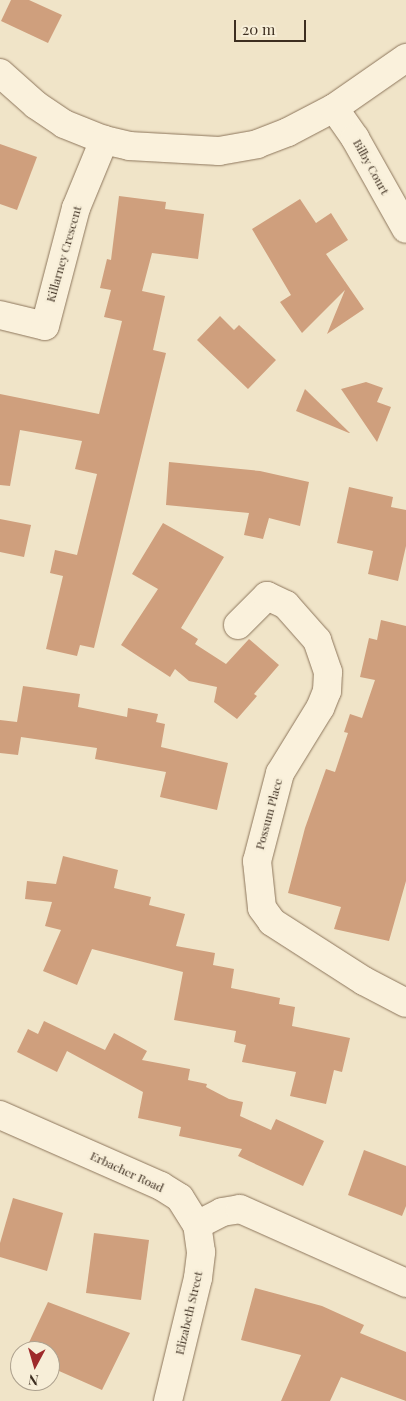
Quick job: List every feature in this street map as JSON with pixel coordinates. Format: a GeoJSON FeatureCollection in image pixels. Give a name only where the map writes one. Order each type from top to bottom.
{"type":"FeatureCollection","features":[{"type":"Feature","properties":{"kind":"street"},"geometry":{"type":"LineString","coordinates":[[0,73],[36,105],[64,124],[104,140],[136,146],[220,151],[257,144],[334,108],[406,58]]}},
{"type":"Feature","properties":{"kind":"street","name":"Bilby Court"},"geometry":{"type":"LineString","coordinates":[[334,108],[355,138],[406,228]]}},
{"type":"Feature","properties":{"kind":"street","name":"Killarney Crescent"},"geometry":{"type":"LineString","coordinates":[[0,314],[45,326],[76,208],[104,140]]}},
{"type":"Feature","properties":{"kind":"street","name":"Possum Place"},"geometry":{"type":"LineString","coordinates":[[238,625],[267,596],[286,605],[317,640],[328,672],[327,691],[320,708],[280,773],[257,861],[262,908],[272,922],[364,981],[406,1003]]}},
{"type":"Feature","properties":{"kind":"street","name":"Erbacher Road"},"geometry":{"type":"LineString","coordinates":[[0,1115],[161,1186],[180,1198],[198,1225]]}},
{"type":"Feature","properties":{"kind":"street"},"geometry":{"type":"LineString","coordinates":[[198,1225],[222,1212],[240,1209],[260,1215],[406,1283]]}},
{"type":"Feature","properties":{"kind":"street","name":"Elizabeth Street"},"geometry":{"type":"LineString","coordinates":[[168,1401],[198,1278],[202,1252],[198,1225]]}},
{"type":"Feature","properties":{"kind":"building"},"geometry":{"type":"Polygon","coordinates":[[[11,0],[29,0],[62,15],[48,43],[1,21],[11,0]]]}},
{"type":"Feature","properties":{"kind":"building"},"geometry":{"type":"Polygon","coordinates":[[[0,144],[37,157],[17,210],[0,204],[0,144]]]}},
{"type":"Feature","properties":{"kind":"building"},"geometry":{"type":"Polygon","coordinates":[[[119,196],[166,202],[165,209],[204,214],[198,259],[152,253],[142,291],[165,296],[153,350],[166,353],[94,648],[80,645],[77,656],[46,649],[63,576],[50,573],[55,550],[77,555],[97,474],[75,469],[82,441],[20,430],[10,486],[0,485],[0,394],[99,414],[122,321],[104,317],[111,290],[100,288],[107,259],[111,260],[119,196]]]}},
{"type":"Feature","properties":{"kind":"building"},"geometry":{"type":"Polygon","coordinates":[[[300,199],[316,223],[331,213],[348,240],[326,254],[364,309],[327,334],[345,290],[302,333],[280,302],[291,295],[252,229],[300,199]]]}},
{"type":"Feature","properties":{"kind":"building"},"geometry":{"type":"Polygon","coordinates":[[[220,316],[234,330],[239,325],[276,360],[248,389],[197,340],[220,316]]]}},
{"type":"Feature","properties":{"kind":"building"},"geometry":{"type":"Polygon","coordinates":[[[366,382],[383,388],[377,402],[391,407],[377,442],[341,389],[366,382]]]}},
{"type":"Feature","properties":{"kind":"building"},"geometry":{"type":"Polygon","coordinates":[[[305,389],[350,433],[296,411],[305,389]]]}},
{"type":"Feature","properties":{"kind":"building"},"geometry":{"type":"Polygon","coordinates":[[[169,462],[260,471],[309,482],[300,526],[269,518],[263,539],[244,535],[249,513],[166,505],[169,462]]]}},
{"type":"Feature","properties":{"kind":"building"},"geometry":{"type":"Polygon","coordinates":[[[349,487],[393,497],[391,507],[406,510],[406,546],[398,581],[368,574],[373,551],[337,543],[349,487]]]}},
{"type":"Feature","properties":{"kind":"building"},"geometry":{"type":"Polygon","coordinates":[[[0,519],[31,525],[24,557],[0,552],[0,519]]]}},
{"type":"Feature","properties":{"kind":"building"},"geometry":{"type":"Polygon","coordinates":[[[163,523],[224,557],[181,628],[198,639],[195,644],[226,664],[249,639],[279,665],[254,694],[257,696],[237,719],[214,702],[217,687],[189,681],[175,669],[170,677],[121,645],[158,589],[132,574],[163,523]]]}},
{"type":"Feature","properties":{"kind":"building"},"geometry":{"type":"Polygon","coordinates":[[[381,620],[406,626],[406,881],[389,941],[334,929],[341,907],[288,893],[305,828],[326,769],[335,772],[348,733],[344,732],[350,714],[362,718],[375,680],[360,677],[369,638],[377,640],[381,620]]]}},
{"type":"Feature","properties":{"kind":"building"},"geometry":{"type":"Polygon","coordinates":[[[23,686],[80,694],[78,707],[127,717],[128,708],[158,714],[156,722],[165,724],[161,747],[228,763],[217,810],[160,797],[166,772],[95,759],[97,748],[21,737],[18,755],[0,753],[0,720],[17,722],[23,686]]]}},
{"type":"Feature","properties":{"kind":"building"},"geometry":{"type":"Polygon","coordinates":[[[63,856],[118,870],[114,888],[151,897],[149,905],[185,914],[176,946],[215,953],[213,965],[234,969],[231,988],[280,998],[279,1004],[295,1007],[292,1026],[350,1038],[342,1072],[334,1070],[326,1104],[290,1096],[296,1072],[242,1062],[246,1045],[234,1042],[236,1031],[174,1020],[183,972],[92,949],[77,985],[43,971],[61,930],[45,926],[52,902],[25,899],[27,881],[56,884],[63,856]]]}},
{"type":"Feature","properties":{"kind":"building"},"geometry":{"type":"Polygon","coordinates":[[[44,1021],[105,1050],[114,1033],[147,1051],[142,1060],[190,1069],[188,1080],[207,1084],[206,1087],[229,1099],[243,1102],[240,1116],[271,1130],[276,1119],[324,1141],[303,1186],[238,1156],[242,1149],[179,1136],[181,1127],[138,1118],[143,1092],[67,1051],[57,1072],[17,1052],[28,1029],[38,1034],[44,1021]]]}},
{"type":"Feature","properties":{"kind":"building"},"geometry":{"type":"Polygon","coordinates":[[[364,1150],[406,1166],[406,1206],[402,1216],[348,1195],[364,1150]]]}},
{"type":"Feature","properties":{"kind":"building"},"geometry":{"type":"Polygon","coordinates":[[[13,1198],[63,1213],[47,1271],[0,1257],[0,1243],[13,1198]]]}},
{"type":"Feature","properties":{"kind":"building"},"geometry":{"type":"Polygon","coordinates":[[[94,1233],[149,1240],[141,1300],[86,1293],[94,1233]]]}},
{"type":"Feature","properties":{"kind":"building"},"geometry":{"type":"Polygon","coordinates":[[[255,1288],[322,1306],[364,1325],[360,1333],[406,1352],[406,1401],[341,1377],[330,1401],[281,1401],[301,1355],[241,1340],[255,1288]]]}},
{"type":"Feature","properties":{"kind":"building"},"geometry":{"type":"Polygon","coordinates":[[[48,1302],[130,1333],[102,1390],[60,1371],[60,1341],[30,1341],[48,1302]]]}}]}
